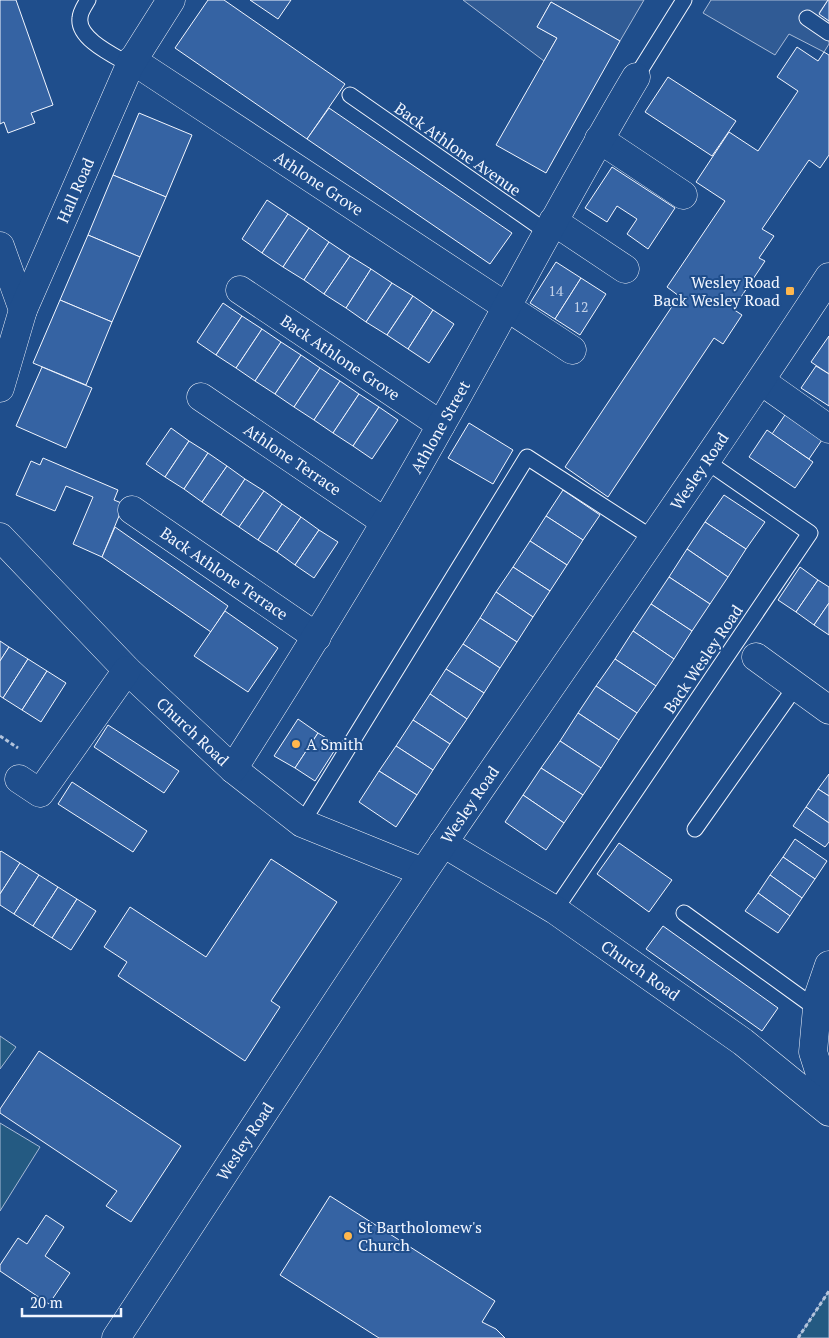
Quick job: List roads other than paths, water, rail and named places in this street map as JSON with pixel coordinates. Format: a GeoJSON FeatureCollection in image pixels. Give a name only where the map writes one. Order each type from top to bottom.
{"type":"FeatureCollection","features":[{"type":"Feature","properties":{"kind":"street","name":"Hall Road"},"geometry":{"type":"LineString","coordinates":[[0,388],[14,318],[131,63],[171,0]]}},
{"type":"Feature","properties":{"kind":"street","name":"Athlone Grove"},"geometry":{"type":"LineString","coordinates":[[131,63],[572,350]]}},
{"type":"Feature","properties":{"kind":"street","name":"Athlone Street"},"geometry":{"type":"LineString","coordinates":[[233,769],[318,637],[386,522],[441,426],[550,226],[636,77]]}},
{"type":"Feature","properties":{"kind":"street"},"geometry":{"type":"LineString","coordinates":[[599,140],[683,195]]}},
{"type":"Feature","properties":{"kind":"street"},"geometry":{"type":"LineString","coordinates":[[550,226],[626,269]]}},
{"type":"Feature","properties":{"kind":"street"},"geometry":{"type":"LineString","coordinates":[[0,246],[14,318]]}},
{"type":"Feature","properties":{"kind":"street","name":"Wesley Road"},"geometry":{"type":"LineString","coordinates":[[116,1338],[423,872],[654,539],[829,277]]}},
{"type":"Feature","properties":{"kind":"street","name":"Back Athlone Grove"},"geometry":{"type":"LineString","coordinates":[[240,290],[441,426]]}},
{"type":"Feature","properties":{"kind":"street"},"geometry":{"type":"LineString","coordinates":[[761,381],[829,429]]}},
{"type":"Feature","properties":{"kind":"street","name":"Athlone Terrace"},"geometry":{"type":"LineString","coordinates":[[201,397],[386,522]]}},
{"type":"Feature","properties":{"kind":"street","name":"Back Athlone Terrace"},"geometry":{"type":"LineString","coordinates":[[132,510],[318,637]]}},
{"type":"Feature","properties":{"kind":"street","name":"Church Road"},"geometry":{"type":"LineString","coordinates":[[0,537],[127,670],[233,769],[302,823],[423,872]]}},
{"type":"Feature","properties":{"kind":"street"},"geometry":{"type":"LineString","coordinates":[[756,657],[829,709]]}},
{"type":"Feature","properties":{"kind":"street"},"geometry":{"type":"LineString","coordinates":[[19,779],[40,793],[127,670]]}},
{"type":"Feature","properties":{"kind":"street","name":"Church Road"},"geometry":{"type":"LineString","coordinates":[[443,843],[554,910],[743,1042],[829,1112]]}},
{"type":"Feature","properties":{"kind":"street"},"geometry":{"type":"LineString","coordinates":[[829,965],[818,997],[813,1052],[829,1102]]}},
{"type":"Feature","properties":{"kind":"lane"},"geometry":{"type":"LineString","coordinates":[[88,0],[80,18],[80,28],[87,37],[100,47],[131,63]]}},
{"type":"Feature","properties":{"kind":"lane"},"geometry":{"type":"LineString","coordinates":[[636,77],[684,0]]}},
{"type":"Feature","properties":{"kind":"lane"},"geometry":{"type":"LineString","coordinates":[[807,18],[829,33]]}},
{"type":"Feature","properties":{"kind":"lane","name":"Back Athlone Avenue"},"geometry":{"type":"LineString","coordinates":[[350,95],[550,226]]}},
{"type":"Feature","properties":{"kind":"lane"},"geometry":{"type":"LineString","coordinates":[[302,823],[527,457],[654,539]]}},
{"type":"Feature","properties":{"kind":"lane","name":"Back Wesley Road"},"geometry":{"type":"LineString","coordinates":[[554,910],[810,533],[706,461]]}},
{"type":"Feature","properties":{"kind":"lane"},"geometry":{"type":"LineString","coordinates":[[695,828],[796,686]]}},
{"type":"Feature","properties":{"kind":"lane"},"geometry":{"type":"LineString","coordinates":[[684,913],[817,1009]]}},
{"type":"Feature","properties":{"kind":"place","name":"Wesley Road Back Wesley Road"},"geometry":{"type":"Point","coordinates":[790,291]}},
{"type":"Feature","properties":{"kind":"place","name":"A Smith"},"geometry":{"type":"Point","coordinates":[296,744]}},
{"type":"Feature","properties":{"kind":"place","name":"St Bartholomew's Church"},"geometry":{"type":"Point","coordinates":[348,1236]}}]}
